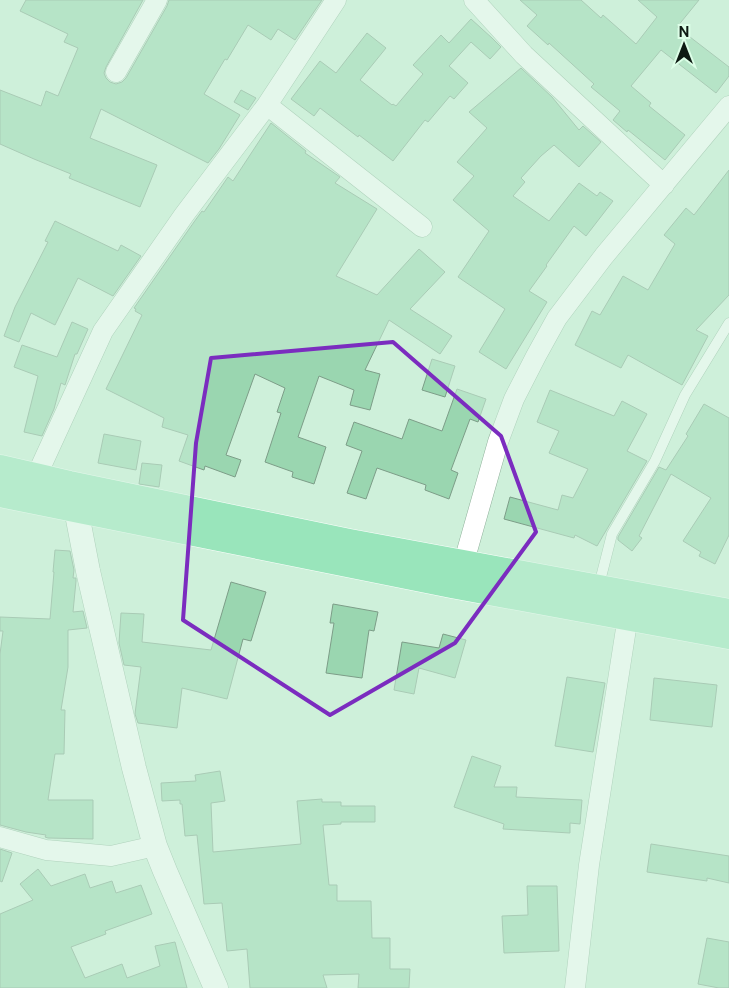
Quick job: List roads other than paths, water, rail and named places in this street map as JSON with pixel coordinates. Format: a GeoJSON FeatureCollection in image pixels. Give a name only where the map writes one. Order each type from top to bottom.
{"type":"FeatureCollection","features":[{"type":"Feature","properties":{"kind":"main road"},"geometry":{"type":"LineString","coordinates":[[0,469],[349,543],[729,613]]}},
{"type":"Feature","properties":{"kind":"main road"},"geometry":{"type":"LineString","coordinates":[[0,493],[452,584],[729,635]]}},
{"type":"Feature","properties":{"kind":"street"},"geometry":{"type":"LineString","coordinates":[[116,72],[157,0]]}},
{"type":"Feature","properties":{"kind":"street"},"geometry":{"type":"LineString","coordinates":[[36,477],[103,331],[184,215],[267,105],[336,0]]}},
{"type":"Feature","properties":{"kind":"street"},"geometry":{"type":"LineString","coordinates":[[474,0],[524,55],[664,185]]}},
{"type":"Feature","properties":{"kind":"street"},"geometry":{"type":"LineString","coordinates":[[267,105],[422,227]]}},
{"type":"Feature","properties":{"kind":"street"},"geometry":{"type":"LineString","coordinates":[[463,565],[498,442],[514,399],[557,318],[604,256],[729,106]]}},
{"type":"Feature","properties":{"kind":"street"},"geometry":{"type":"LineString","coordinates":[[76,509],[88,572],[134,768],[155,846],[216,988]]}},
{"type":"Feature","properties":{"kind":"street"},"geometry":{"type":"LineString","coordinates":[[575,988],[589,864],[628,616]]}},
{"type":"Feature","properties":{"kind":"street"},"geometry":{"type":"LineString","coordinates":[[0,837],[46,850],[111,856],[155,846]]}},
{"type":"Feature","properties":{"kind":"lane"},"geometry":{"type":"LineString","coordinates":[[598,590],[612,534],[656,461],[685,395],[729,323]]}}]}
